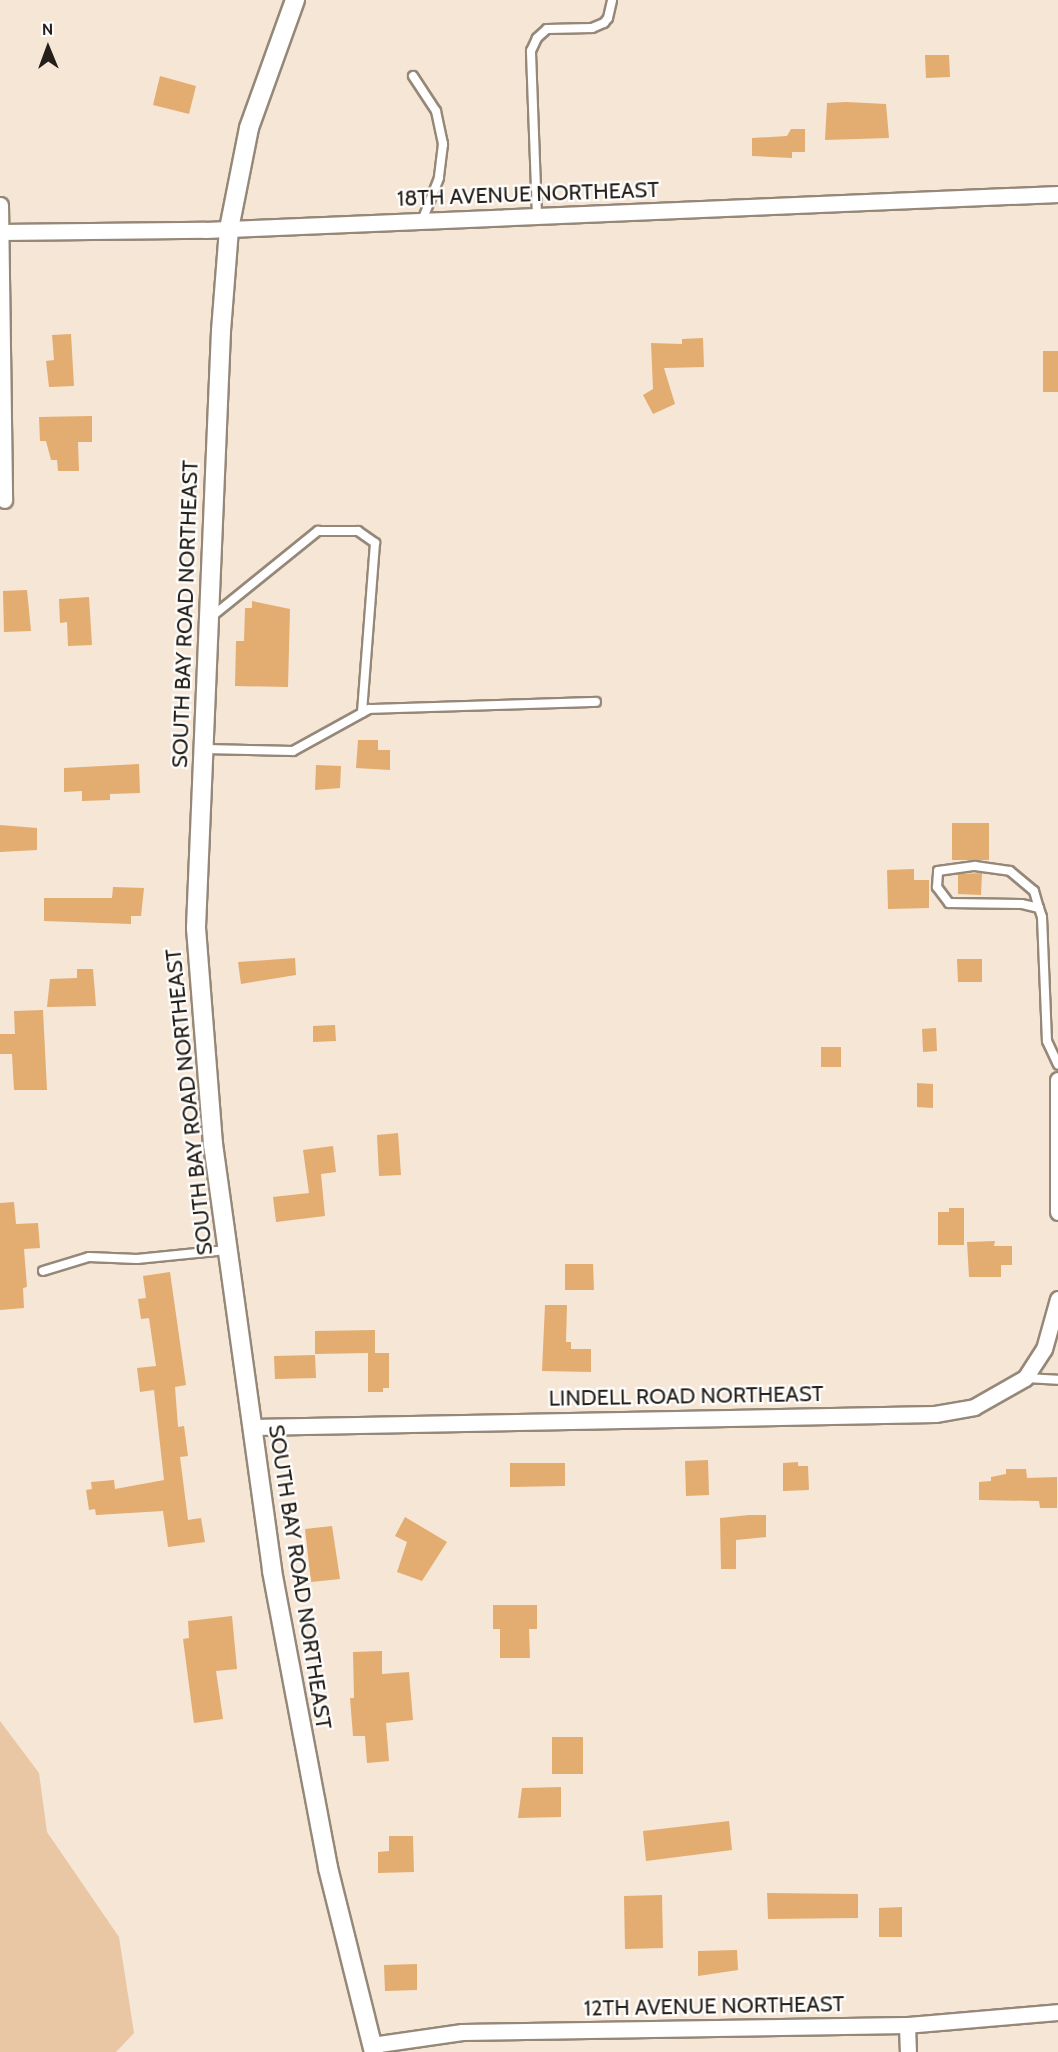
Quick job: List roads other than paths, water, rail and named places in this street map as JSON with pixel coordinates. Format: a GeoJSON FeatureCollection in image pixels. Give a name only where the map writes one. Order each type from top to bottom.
{"type":"FeatureCollection","features":[{"type":"Feature","properties":{"kind":"street","name":"SOUTH BAY ROAD NORTHEAST"},"geometry":{"type":"LineString","coordinates":[[295,0],[249,128],[229,229],[221,331],[196,928],[210,1116],[252,1427],[292,1689],[328,1868],[373,2049]]}},
{"type":"Feature","properties":{"kind":"street","name":"18TH AVENUE NORTHEAST"},"geometry":{"type":"LineString","coordinates":[[0,232],[229,229],[1058,194]]}},
{"type":"Feature","properties":{"kind":"street"},"geometry":{"type":"LineString","coordinates":[[0,205],[4,500]]}},
{"type":"Feature","properties":{"kind":"street"},"geometry":{"type":"LineString","coordinates":[[1058,1080],[1058,1212]]}},
{"type":"Feature","properties":{"kind":"street","name":"LINDELL ROAD NORTHEAST"},"geometry":{"type":"LineString","coordinates":[[252,1427],[935,1414],[974,1407],[1025,1378],[1044,1350],[1058,1299]]}},
{"type":"Feature","properties":{"kind":"street","name":"12TH AVENUE NORTHEAST"},"geometry":{"type":"LineString","coordinates":[[373,2049],[462,2032],[907,2025],[1058,2012]]}},
{"type":"Feature","properties":{"kind":"street"},"geometry":{"type":"LineString","coordinates":[[907,2025],[908,2052]]}},
{"type":"Feature","properties":{"kind":"lane"},"geometry":{"type":"LineString","coordinates":[[537,216],[531,51],[537,38],[547,29],[592,28],[603,23],[608,18],[612,0]]}},
{"type":"Feature","properties":{"kind":"lane"},"geometry":{"type":"LineString","coordinates":[[413,76],[436,111],[443,144],[439,178],[422,221]]}},
{"type":"Feature","properties":{"kind":"lane"},"geometry":{"type":"LineString","coordinates":[[209,619],[318,531],[358,531],[375,543],[362,713]]}},
{"type":"Feature","properties":{"kind":"lane"},"geometry":{"type":"LineString","coordinates":[[203,749],[293,751],[369,709],[597,702]]}},
{"type":"Feature","properties":{"kind":"lane"},"geometry":{"type":"LineString","coordinates":[[1039,908],[1021,904],[949,903],[937,888],[938,871],[975,866],[1010,871],[1034,891],[1039,908],[1047,1041],[1058,1065]]}},
{"type":"Feature","properties":{"kind":"lane"},"geometry":{"type":"LineString","coordinates":[[44,1271],[89,1257],[137,1258],[227,1250]]}},
{"type":"Feature","properties":{"kind":"lane"},"geometry":{"type":"LineString","coordinates":[[1025,1378],[1058,1380]]}}]}
